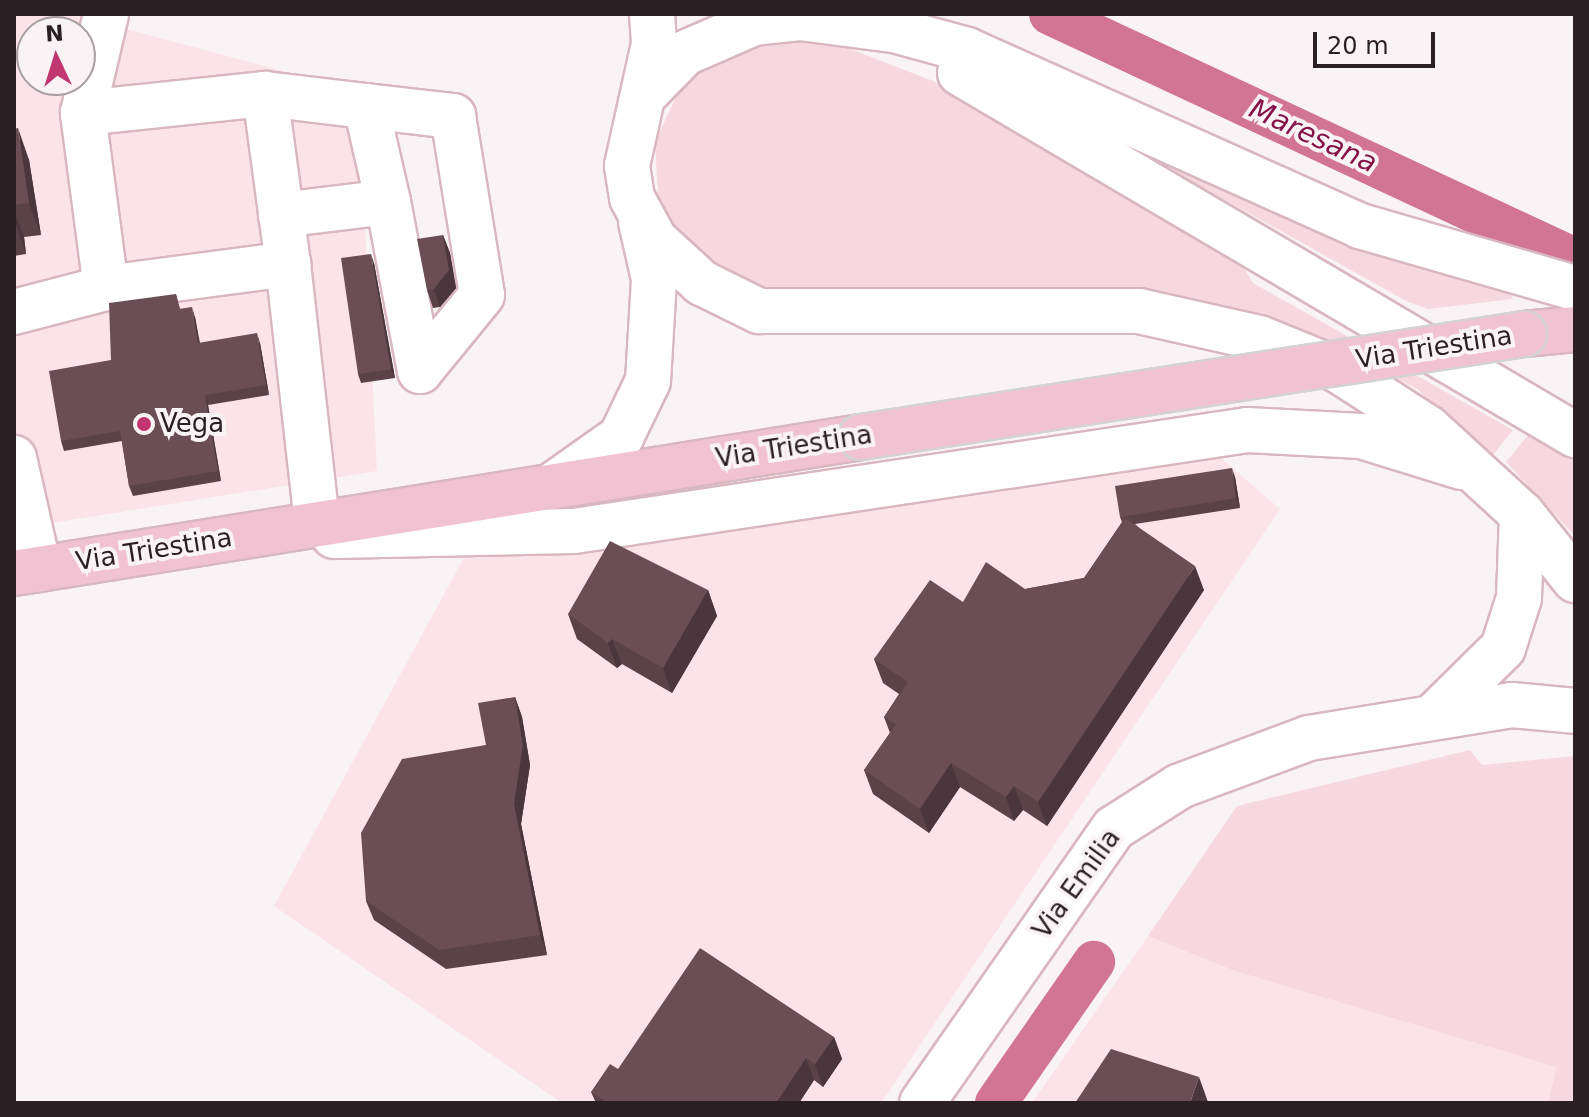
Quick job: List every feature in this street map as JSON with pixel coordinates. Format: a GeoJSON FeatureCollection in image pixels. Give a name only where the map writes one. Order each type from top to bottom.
{"type":"FeatureCollection","features":[{"type":"Feature","properties":{"kind":"main road","name":"Via Triestina"},"geometry":{"type":"LineString","coordinates":[[26,571],[556,483],[1524,334],[1575,329]]}},
{"type":"Feature","properties":{"kind":"street"},"geometry":{"type":"LineString","coordinates":[[106,14],[83,113],[106,288]]}},
{"type":"Feature","properties":{"kind":"street"},"geometry":{"type":"LineString","coordinates":[[556,483],[621,437],[648,381],[654,279],[627,166],[645,94],[652,14]]}},
{"type":"Feature","properties":{"kind":"street"},"geometry":{"type":"LineString","coordinates":[[645,94],[713,35],[800,18],[893,25],[967,50],[1360,226],[1575,288]]}},
{"type":"Feature","properties":{"kind":"street"},"geometry":{"type":"LineString","coordinates":[[893,25],[1575,435]]}},
{"type":"Feature","properties":{"kind":"street"},"geometry":{"type":"LineString","coordinates":[[83,113],[265,94],[453,116],[482,295],[420,371],[366,106]]}},
{"type":"Feature","properties":{"kind":"street"},"geometry":{"type":"LineString","coordinates":[[265,94],[288,264],[317,524]]}},
{"type":"Feature","properties":{"kind":"street"},"geometry":{"type":"LineString","coordinates":[[281,215],[388,202]]}},
{"type":"Feature","properties":{"kind":"street"},"geometry":{"type":"LineString","coordinates":[[640,216],[702,283],[759,311],[1139,311],[1259,338],[1338,370],[1428,428],[1522,514],[1575,580]]}},
{"type":"Feature","properties":{"kind":"street"},"geometry":{"type":"LineString","coordinates":[[14,312],[106,288],[288,264]]}},
{"type":"Feature","properties":{"kind":"street"},"geometry":{"type":"LineString","coordinates":[[224,538],[574,531],[1275,428],[1361,436],[1475,472]]}},
{"type":"Feature","properties":{"kind":"street"},"geometry":{"type":"LineString","coordinates":[[14,458],[26,571]]}},
{"type":"Feature","properties":{"kind":"street"},"geometry":{"type":"LineString","coordinates":[[1436,714],[1503,648],[1519,598],[1522,514]]}},
{"type":"Feature","properties":{"kind":"street","name":"Via Emilia"},"geometry":{"type":"LineString","coordinates":[[922,1103],[1114,828],[1180,786],[1309,738],[1436,714],[1512,705],[1575,711]]}},
{"type":"Feature","properties":{"kind":"shaded area"},"geometry":{"type":"Polygon","coordinates":[[[14,14],[77,16],[16,16],[16,96],[96,96],[96,21],[302,76],[361,146],[377,471],[14,529],[14,14]]]}},
{"type":"Feature","properties":{"kind":"shaded area"},"geometry":{"type":"Polygon","coordinates":[[[775,36],[832,42],[933,81],[1243,267],[1253,283],[1513,430],[1492,456],[1417,389],[1321,338],[1231,308],[1188,301],[759,297],[672,236],[658,195],[655,142],[686,75],[775,36]]]}},
{"type":"Feature","properties":{"kind":"shaded area"},"geometry":{"type":"Polygon","coordinates":[[[1148,157],[1366,245],[1510,293],[1513,299],[1428,309],[1408,302],[1148,157]]]}},
{"type":"Feature","properties":{"kind":"shaded area"},"geometry":{"type":"Polygon","coordinates":[[[1185,427],[1280,509],[881,1103],[562,1103],[274,906],[472,543],[1185,427]]]}},
{"type":"Feature","properties":{"kind":"shaded area"},"geometry":{"type":"Polygon","coordinates":[[[1530,433],[1575,461],[1575,536],[1506,462],[1530,433]]]}},
{"type":"Feature","properties":{"kind":"shaded area"},"geometry":{"type":"Polygon","coordinates":[[[1470,750],[1482,765],[1575,756],[1575,1103],[1548,1103],[1557,1067],[1235,971],[1148,936],[1237,806],[1470,750]]]}},
{"type":"Feature","properties":{"kind":"shaded area"},"geometry":{"type":"Polygon","coordinates":[[[1148,936],[1235,971],[1558,1067],[1548,1103],[1032,1103],[1148,936]]]}},
{"type":"Feature","properties":{"kind":"building"},"geometry":{"type":"Polygon","coordinates":[[[18,128],[29,203],[14,205],[14,129],[18,128]]]}},
{"type":"Feature","properties":{"kind":"building"},"geometry":{"type":"Polygon","coordinates":[[[443,235],[449,270],[434,289],[427,290],[417,239],[443,235]]]}},
{"type":"Feature","properties":{"kind":"building"},"geometry":{"type":"Polygon","coordinates":[[[371,254],[391,369],[358,374],[341,258],[371,254]]]}},
{"type":"Feature","properties":{"kind":"building"},"geometry":{"type":"Polygon","coordinates":[[[176,294],[179,309],[192,307],[198,343],[257,333],[266,385],[205,395],[218,471],[129,486],[120,431],[61,441],[49,371],[111,360],[109,303],[176,294]]]}},
{"type":"Feature","properties":{"kind":"building"},"geometry":{"type":"Polygon","coordinates":[[[1232,468],[1236,498],[1120,517],[1115,486],[1232,468]]]}},
{"type":"Feature","properties":{"kind":"building"},"geometry":{"type":"Polygon","coordinates":[[[1125,518],[1195,566],[1038,802],[1014,786],[1006,797],[951,763],[920,809],[864,770],[896,724],[884,717],[908,682],[874,659],[930,580],[963,602],[986,562],[1025,589],[1084,578],[1125,518]]]}},
{"type":"Feature","properties":{"kind":"building"},"geometry":{"type":"Polygon","coordinates":[[[610,541],[708,590],[663,668],[612,639],[608,643],[568,614],[610,541]]]}},
{"type":"Feature","properties":{"kind":"building"},"geometry":{"type":"Polygon","coordinates":[[[515,697],[523,745],[514,804],[540,935],[439,950],[366,901],[361,833],[402,759],[486,745],[478,703],[515,697]]]}},
{"type":"Feature","properties":{"kind":"building"},"geometry":{"type":"Polygon","coordinates":[[[700,948],[834,1037],[815,1064],[806,1058],[776,1103],[608,1103],[591,1092],[610,1064],[618,1069],[700,948]]]}},
{"type":"Feature","properties":{"kind":"building"},"geometry":{"type":"Polygon","coordinates":[[[1111,1049],[1199,1077],[1190,1103],[1075,1103],[1111,1049]]]}},
{"type":"Feature","properties":{"kind":"waterway","name":"Maresana"},"geometry":{"type":"LineString","coordinates":[[1050,14],[1575,259]]}},
{"type":"Feature","properties":{"kind":"waterway"},"geometry":{"type":"LineString","coordinates":[[996,1103],[1094,962]]}},
{"type":"Feature","properties":{"kind":"place","name":"Vega"},"geometry":{"type":"Point","coordinates":[144,424]}}]}
